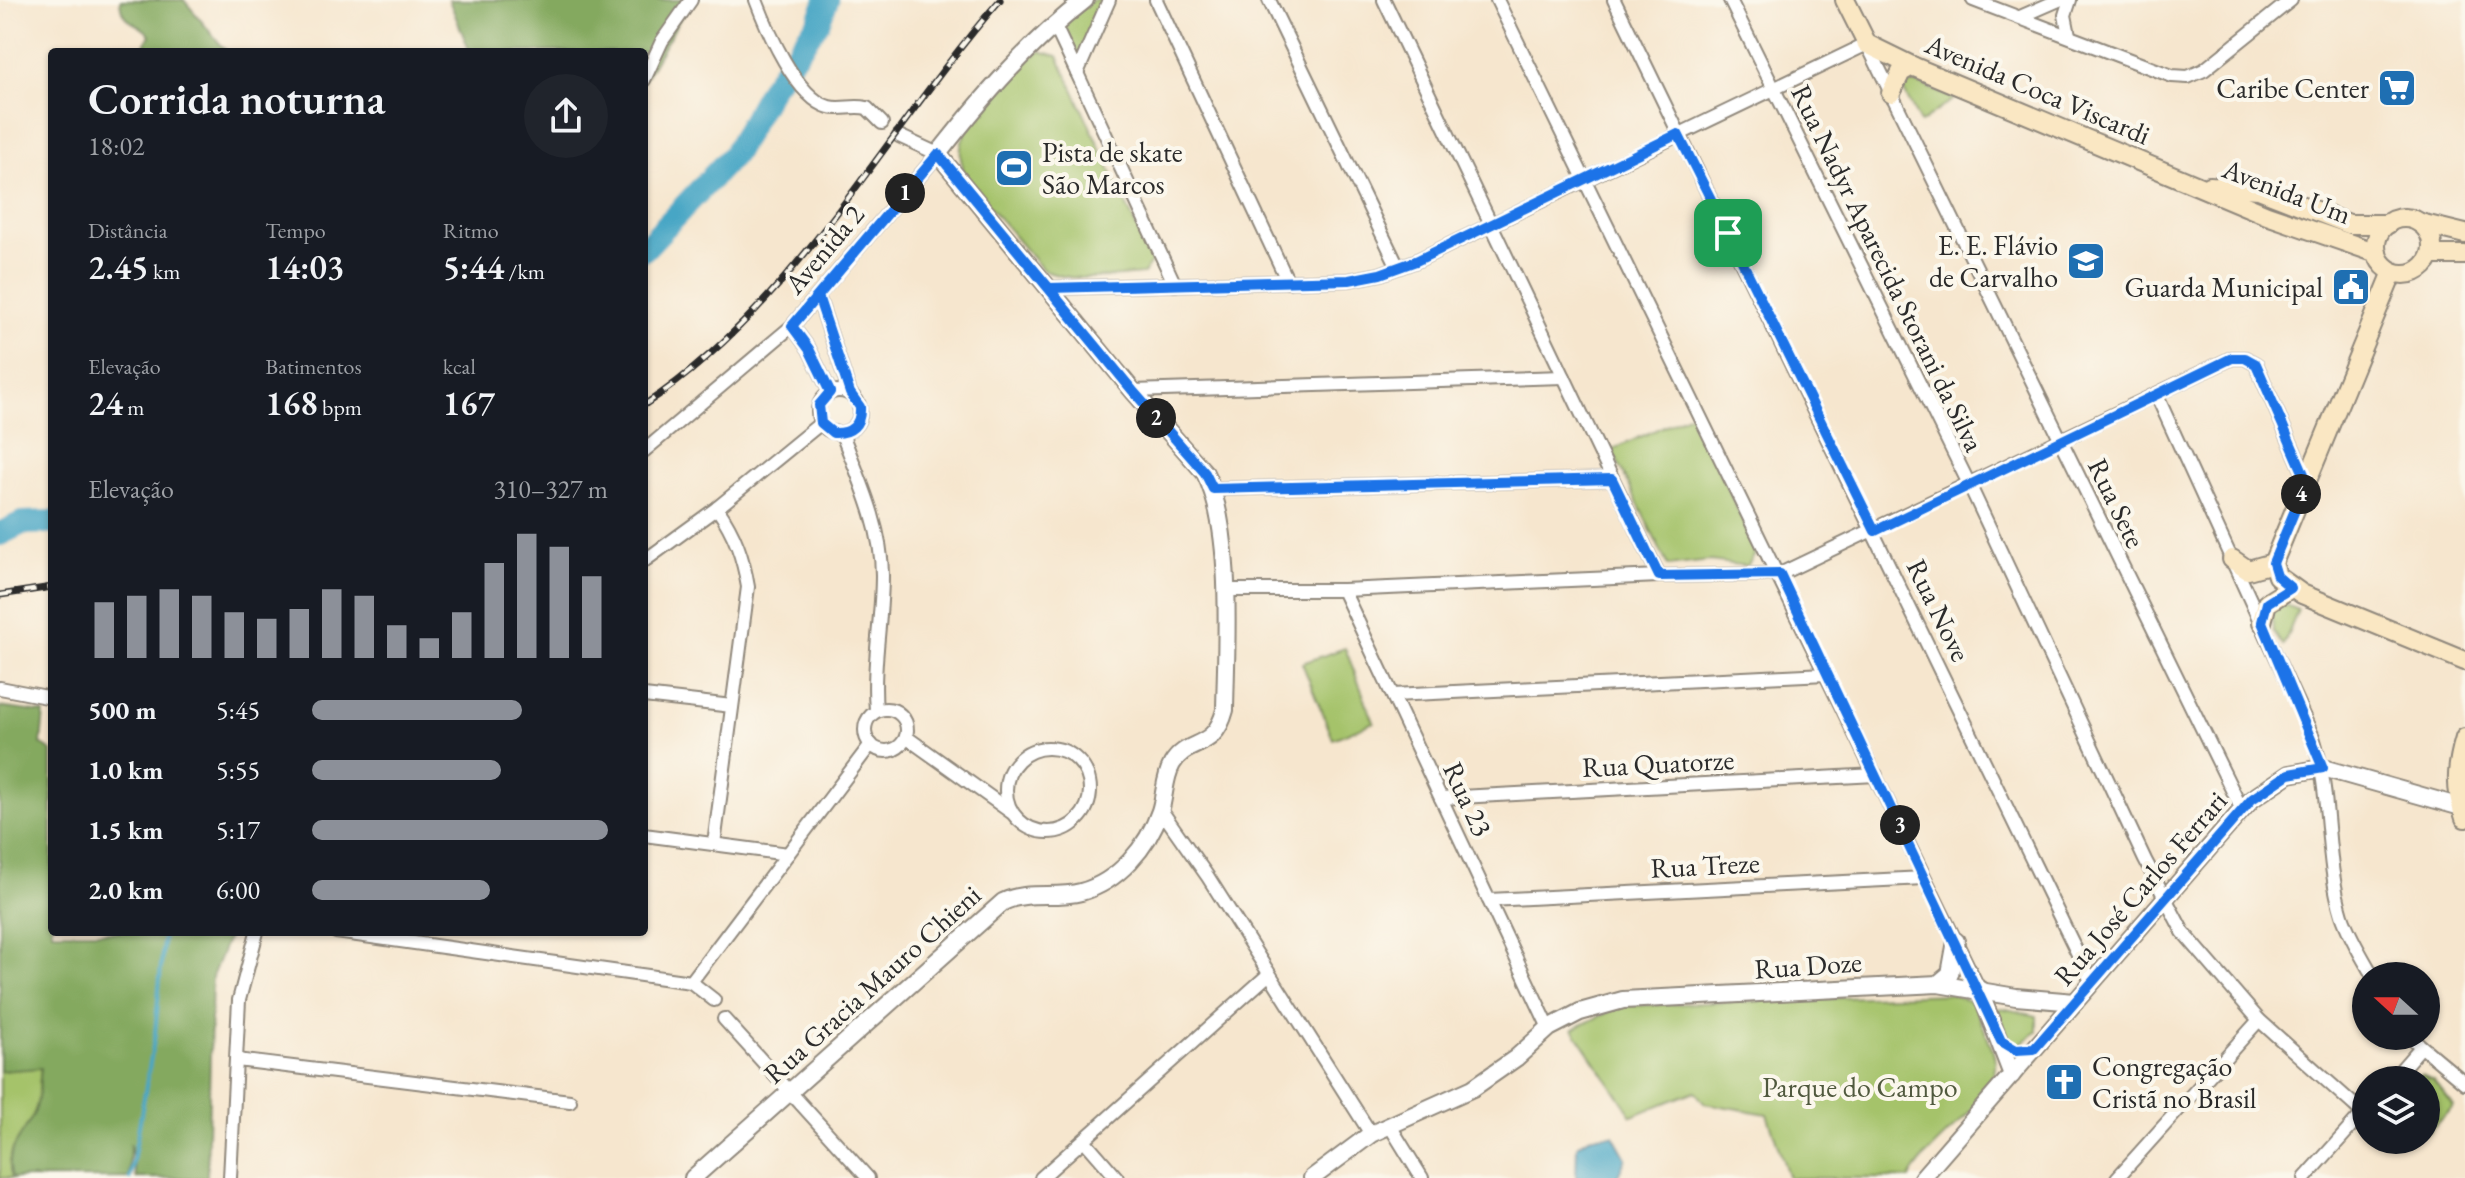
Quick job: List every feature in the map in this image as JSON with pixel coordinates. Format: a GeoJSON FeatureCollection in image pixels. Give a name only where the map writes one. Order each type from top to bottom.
{"type":"FeatureCollection","features":[{"type":"Feature","properties":{"kind":"main road"},"geometry":{"type":"LineString","coordinates":[[1845,0],[1867,44]]}},
{"type":"Feature","properties":{"kind":"main road","name":"Avenida Coca Viscardi"},"geometry":{"type":"LineString","coordinates":[[1867,44],[2190,184]]}},
{"type":"Feature","properties":{"kind":"main road"},"geometry":{"type":"LineString","coordinates":[[1891,93],[1901,72],[1912,66]]}},
{"type":"Feature","properties":{"kind":"main road","name":"Avenida Um"},"geometry":{"type":"LineString","coordinates":[[2190,184],[2259,189],[2349,224],[2388,224]]}},
{"type":"Feature","properties":{"kind":"main road","name":"Avenida Um"},"geometry":{"type":"LineString","coordinates":[[2190,184],[2267,215],[2377,253]]}},
{"type":"Feature","properties":{"kind":"main road"},"geometry":{"type":"LineString","coordinates":[[2420,223],[2431,238],[2431,255],[2420,270],[2411,274],[2393,272],[2377,253],[2377,242],[2388,224],[2401,219],[2462,230]]}},
{"type":"Feature","properties":{"kind":"main road"},"geometry":{"type":"LineString","coordinates":[[2431,255],[2465,255]]}},
{"type":"Feature","properties":{"kind":"main road"},"geometry":{"type":"LineString","coordinates":[[2393,272],[2273,563],[2277,576],[2291,588],[2465,661]]}},
{"type":"Feature","properties":{"kind":"main road"},"geometry":{"type":"LineString","coordinates":[[2232,559],[2248,570],[2273,563]]}},
{"type":"Feature","properties":{"kind":"main road"},"geometry":{"type":"LineString","coordinates":[[2262,622],[2267,603],[2291,588]]}},
{"type":"Feature","properties":{"kind":"main road"},"geometry":{"type":"LineString","coordinates":[[2464,811],[2456,791],[2457,769],[2465,738]]}},
{"type":"Feature","properties":{"kind":"street"},"geometry":{"type":"LineString","coordinates":[[648,71],[662,41],[691,0]]}},
{"type":"Feature","properties":{"kind":"street"},"geometry":{"type":"LineString","coordinates":[[756,0],[775,46],[812,96],[829,107],[867,108],[882,123]]}},
{"type":"Feature","properties":{"kind":"street","name":"Avenida 2"},"geometry":{"type":"LineString","coordinates":[[648,448],[792,326],[976,107],[1054,24],[1085,0]]}},
{"type":"Feature","properties":{"kind":"street"},"geometry":{"type":"LineString","coordinates":[[1077,73],[1109,0]]}},
{"type":"Feature","properties":{"kind":"street"},"geometry":{"type":"LineString","coordinates":[[1156,0],[1288,282]]}},
{"type":"Feature","properties":{"kind":"street"},"geometry":{"type":"LineString","coordinates":[[1269,0],[1398,267]]}},
{"type":"Feature","properties":{"kind":"street"},"geometry":{"type":"LineString","coordinates":[[1384,0],[1659,576]]}},
{"type":"Feature","properties":{"kind":"street"},"geometry":{"type":"LineString","coordinates":[[1497,0],[1780,574],[1979,989],[2012,1075]]}},
{"type":"Feature","properties":{"kind":"street","name":"Rua Nove"},"geometry":{"type":"LineString","coordinates":[[1614,0],[1875,531],[2092,983]]}},
{"type":"Feature","properties":{"kind":"street","name":"Rua Nadyr Aparecida Storani da Silva"},"geometry":{"type":"LineString","coordinates":[[1730,0],[1970,486],[2145,860],[2167,899],[2195,948],[2259,1020],[2352,1101]]}},
{"type":"Feature","properties":{"kind":"street"},"geometry":{"type":"LineString","coordinates":[[1973,0],[2172,76],[2188,77],[2204,70],[2291,0]]}},
{"type":"Feature","properties":{"kind":"street"},"geometry":{"type":"LineString","coordinates":[[2020,17],[2059,0]]}},
{"type":"Feature","properties":{"kind":"street"},"geometry":{"type":"LineString","coordinates":[[2069,35],[2065,15],[2070,0]]}},
{"type":"Feature","properties":{"kind":"street"},"geometry":{"type":"LineString","coordinates":[[1054,24],[1175,285]]}},
{"type":"Feature","properties":{"kind":"street"},"geometry":{"type":"LineString","coordinates":[[1049,288],[1349,280],[1398,267],[1867,44]]}},
{"type":"Feature","properties":{"kind":"street","name":"Rua Sete"},"geometry":{"type":"LineString","coordinates":[[1867,44],[2242,810]]}},
{"type":"Feature","properties":{"kind":"street"},"geometry":{"type":"LineString","coordinates":[[899,136],[938,154],[1133,391],[1205,473],[1213,489],[1227,590],[1343,590],[1659,576],[1780,574],[1970,486],[2232,358],[2245,358],[2256,364],[2307,481]]}},
{"type":"Feature","properties":{"kind":"street"},"geometry":{"type":"LineString","coordinates":[[818,296],[850,393],[857,399],[861,416],[857,425],[842,434],[833,433],[821,423],[819,405],[830,392]]}},
{"type":"Feature","properties":{"kind":"street"},"geometry":{"type":"LineString","coordinates":[[792,326],[809,349],[830,392]]}},
{"type":"Feature","properties":{"kind":"street"},"geometry":{"type":"LineString","coordinates":[[1133,391],[1564,377]]}},
{"type":"Feature","properties":{"kind":"street"},"geometry":{"type":"LineString","coordinates":[[830,392],[850,393]]}},
{"type":"Feature","properties":{"kind":"street"},"geometry":{"type":"LineString","coordinates":[[2157,396],[2262,622],[2323,768],[2334,879],[2343,917],[2366,962]]}},
{"type":"Feature","properties":{"kind":"street"},"geometry":{"type":"LineString","coordinates":[[648,558],[717,508],[821,423]]}},
{"type":"Feature","properties":{"kind":"street"},"geometry":{"type":"LineString","coordinates":[[842,434],[878,537],[882,575],[873,678],[876,710],[865,726],[871,744]]}},
{"type":"Feature","properties":{"kind":"street"},"geometry":{"type":"LineString","coordinates":[[1213,489],[1612,479]]}},
{"type":"Feature","properties":{"kind":"street"},"geometry":{"type":"LineString","coordinates":[[714,844],[748,587],[743,556],[731,528],[717,508]]}},
{"type":"Feature","properties":{"kind":"street","name":"Rua Gracia Mauro Chieni"},"geometry":{"type":"LineString","coordinates":[[693,1178],[1003,902],[1018,895],[1048,897],[1082,892],[1104,883],[1124,868],[1149,836],[1161,810],[1170,767],[1179,754],[1210,739],[1221,727],[1225,710],[1227,590]]}},
{"type":"Feature","properties":{"kind":"street","name":"Rua 23"},"geometry":{"type":"LineString","coordinates":[[1343,590],[1549,1028]]}},
{"type":"Feature","properties":{"kind":"street"},"geometry":{"type":"LineString","coordinates":[[1393,695],[1826,674]]}},
{"type":"Feature","properties":{"kind":"street"},"geometry":{"type":"LineString","coordinates":[[0,688],[48,697]]}},
{"type":"Feature","properties":{"kind":"street"},"geometry":{"type":"LineString","coordinates":[[648,696],[732,706]]}},
{"type":"Feature","properties":{"kind":"street"},"geometry":{"type":"LineString","coordinates":[[876,710],[896,711],[903,717],[906,737],[1012,813],[1021,823],[1045,833],[1071,826],[1081,817],[1090,793],[1083,767],[1073,756],[1060,750],[1031,751],[1011,772],[1006,786],[1012,813]]}},
{"type":"Feature","properties":{"kind":"street"},"geometry":{"type":"LineString","coordinates":[[871,744],[890,750],[906,737]]}},
{"type":"Feature","properties":{"kind":"street"},"geometry":{"type":"LineString","coordinates":[[691,982],[871,744]]}},
{"type":"Feature","properties":{"kind":"street","name":"Rua José Carlos Ferrari"},"geometry":{"type":"LineString","coordinates":[[1922,1178],[2252,799],[2289,774],[2323,768],[2464,811]]}},
{"type":"Feature","properties":{"kind":"street","name":"Rua Quatorze"},"geometry":{"type":"LineString","coordinates":[[1441,798],[1876,775]]}},
{"type":"Feature","properties":{"kind":"street"},"geometry":{"type":"LineString","coordinates":[[1161,810],[1193,854],[1371,1134]]}},
{"type":"Feature","properties":{"kind":"street"},"geometry":{"type":"LineString","coordinates":[[648,836],[788,854]]}},
{"type":"Feature","properties":{"kind":"street","name":"Rua Treze"},"geometry":{"type":"LineString","coordinates":[[1489,900],[1924,878]]}},
{"type":"Feature","properties":{"kind":"street"},"geometry":{"type":"LineString","coordinates":[[230,1178],[243,976],[256,936]]}},
{"type":"Feature","properties":{"kind":"street"},"geometry":{"type":"LineString","coordinates":[[364,936],[691,982],[714,1000]]}},
{"type":"Feature","properties":{"kind":"street"},"geometry":{"type":"LineString","coordinates":[[1938,984],[1950,974],[1956,941]]}},
{"type":"Feature","properties":{"kind":"street"},"geometry":{"type":"LineString","coordinates":[[1041,1178],[1268,975]]}},
{"type":"Feature","properties":{"kind":"street","name":"Rua Doze"},"geometry":{"type":"LineString","coordinates":[[1312,1178],[1371,1134],[1473,1088],[1516,1058],[1549,1028],[1580,1012],[1623,1000],[1938,984],[2022,998],[2075,1002]]}},
{"type":"Feature","properties":{"kind":"street"},"geometry":{"type":"LineString","coordinates":[[1992,1018],[2000,1002],[2022,998],[2046,1019],[2038,1043],[2016,1050],[2001,1041]]}},
{"type":"Feature","properties":{"kind":"street"},"geometry":{"type":"LineString","coordinates":[[724,1019],[868,1178]]}},
{"type":"Feature","properties":{"kind":"street"},"geometry":{"type":"LineString","coordinates":[[2117,1178],[2259,1020]]}},
{"type":"Feature","properties":{"kind":"street"},"geometry":{"type":"LineString","coordinates":[[2404,1066],[2418,1050]]}},
{"type":"Feature","properties":{"kind":"street"},"geometry":{"type":"LineString","coordinates":[[2423,1050],[2465,1083]]}},
{"type":"Feature","properties":{"kind":"street"},"geometry":{"type":"LineString","coordinates":[[237,1060],[570,1101]]}},
{"type":"Feature","properties":{"kind":"street"},"geometry":{"type":"LineString","coordinates":[[2305,1178],[2352,1125]]}},
{"type":"Feature","properties":{"kind":"street"},"geometry":{"type":"LineString","coordinates":[[1390,1126],[1422,1178]]}},
{"type":"Feature","properties":{"kind":"street"},"geometry":{"type":"LineString","coordinates":[[1084,1140],[1117,1178]]}},
{"type":"Feature","properties":{"kind":"green space"},"geometry":{"type":"Polygon","coordinates":[[[120,0],[184,0],[224,48],[142,48],[150,35],[127,18],[120,0]]]}},
{"type":"Feature","properties":{"kind":"green space"},"geometry":{"type":"Polygon","coordinates":[[[449,0],[691,0],[648,73],[648,48],[468,48],[449,0]]]}},
{"type":"Feature","properties":{"kind":"green space"},"geometry":{"type":"Polygon","coordinates":[[[1093,0],[1104,0],[1077,60],[1062,29],[1065,21],[1093,0]]]}},
{"type":"Feature","properties":{"kind":"green space"},"geometry":{"type":"Polygon","coordinates":[[[1040,51],[1058,56],[1152,261],[1143,274],[1079,278],[1043,270],[969,183],[961,151],[966,131],[1029,59],[1040,51]]]}},
{"type":"Feature","properties":{"kind":"green space"},"geometry":{"type":"Polygon","coordinates":[[[1909,83],[1921,84],[1954,99],[1920,123],[1903,89],[1909,83]]]}},
{"type":"Feature","properties":{"kind":"green space"},"geometry":{"type":"Polygon","coordinates":[[[1692,413],[1757,551],[1747,566],[1710,561],[1668,566],[1612,450],[1692,413]]]}},
{"type":"Feature","properties":{"kind":"green space"},"geometry":{"type":"Polygon","coordinates":[[[2284,604],[2298,610],[2283,646],[2273,631],[2272,613],[2284,604]]]}},
{"type":"Feature","properties":{"kind":"green space"},"geometry":{"type":"Polygon","coordinates":[[[1345,648],[1374,722],[1333,739],[1302,663],[1345,648]]]}},
{"type":"Feature","properties":{"kind":"green space"},"geometry":{"type":"Polygon","coordinates":[[[0,707],[44,713],[41,744],[48,748],[48,936],[228,936],[212,977],[207,1178],[136,1178],[130,1143],[129,1178],[12,1178],[12,1151],[36,1108],[41,1068],[0,1071],[0,707]]]}},
{"type":"Feature","properties":{"kind":"green space","name":"Parque do Campo"},"geometry":{"type":"Polygon","coordinates":[[[1949,994],[1972,1002],[1995,1060],[1993,1076],[1975,1106],[1931,1150],[1910,1178],[1789,1178],[1767,1114],[1704,1103],[1695,1091],[1632,1116],[1573,1029],[1621,1006],[1949,994]]]}},
{"type":"Feature","properties":{"kind":"green space"},"geometry":{"type":"Polygon","coordinates":[[[1998,1009],[2037,1016],[2037,1031],[2018,1046],[2010,1040],[1998,1014],[1998,1009]]]}},
{"type":"Feature","properties":{"kind":"green space"},"geometry":{"type":"Polygon","coordinates":[[[41,1067],[35,1113],[12,1151],[12,1178],[0,1178],[0,1071],[41,1067]]]}},
{"type":"Feature","properties":{"kind":"green space"},"geometry":{"type":"Polygon","coordinates":[[[2440,1089],[2454,1106],[2440,1120],[2440,1089]]]}},
{"type":"Feature","properties":{"kind":"water"},"geometry":{"type":"Polygon","coordinates":[[[1613,1135],[1626,1158],[1617,1178],[1576,1178],[1577,1146],[1592,1136],[1613,1135]]]}},
{"type":"Feature","properties":{"kind":"waterway"},"geometry":{"type":"LineString","coordinates":[[648,245],[734,154],[772,86],[818,23],[827,0]]}},
{"type":"Feature","properties":{"kind":"waterway"},"geometry":{"type":"LineString","coordinates":[[0,534],[22,523],[48,522]]}},
{"type":"Feature","properties":{"kind":"waterway"},"geometry":{"type":"LineString","coordinates":[[130,1178],[155,1034],[164,936]]}},
{"type":"Feature","properties":{"kind":"railway"},"geometry":{"type":"LineString","coordinates":[[648,402],[698,365],[747,319],[792,269],[1000,0]]}},
{"type":"Feature","properties":{"kind":"railway"},"geometry":{"type":"LineString","coordinates":[[0,595],[48,588]]}},
{"type":"Feature","properties":{"kind":"place","name":"Caribe Center"},"geometry":{"type":"Point","coordinates":[2397,88]}},
{"type":"Feature","properties":{"kind":"place","name":"Pista de skate São Marcos"},"geometry":{"type":"Point","coordinates":[1014,168]}},
{"type":"Feature","properties":{"kind":"place","name":"E. E. Flávio de Carvalho"},"geometry":{"type":"Point","coordinates":[2086,261]}},
{"type":"Feature","properties":{"kind":"place","name":"Guarda Municipal"},"geometry":{"type":"Point","coordinates":[2351,287]}},
{"type":"Feature","properties":{"kind":"place","name":"Congregação Cristã no Brasil"},"geometry":{"type":"Point","coordinates":[2064,1082]}},
{"type":"Feature","properties":{"kind":"route"},"geometry":{"type":"LineString","coordinates":[[1728,233],[1678,134],[1416,261],[1380,274],[1349,280],[1049,288],[938,154],[818,296],[834,336],[850,393],[860,407],[861,416],[850,431],[833,433],[821,423],[819,405],[830,392],[809,349],[792,326],[938,154],[1133,391],[1205,473],[1213,489],[1612,479],[1659,576],[1780,574],[2001,1041],[2016,1050],[2034,1049],[2252,799],[2289,774],[2323,768],[2313,737],[2262,622],[2267,603],[2291,588],[2277,576],[2273,563],[2307,481],[2256,364],[2245,358],[2232,358],[1875,531],[1728,233]]}}]}
